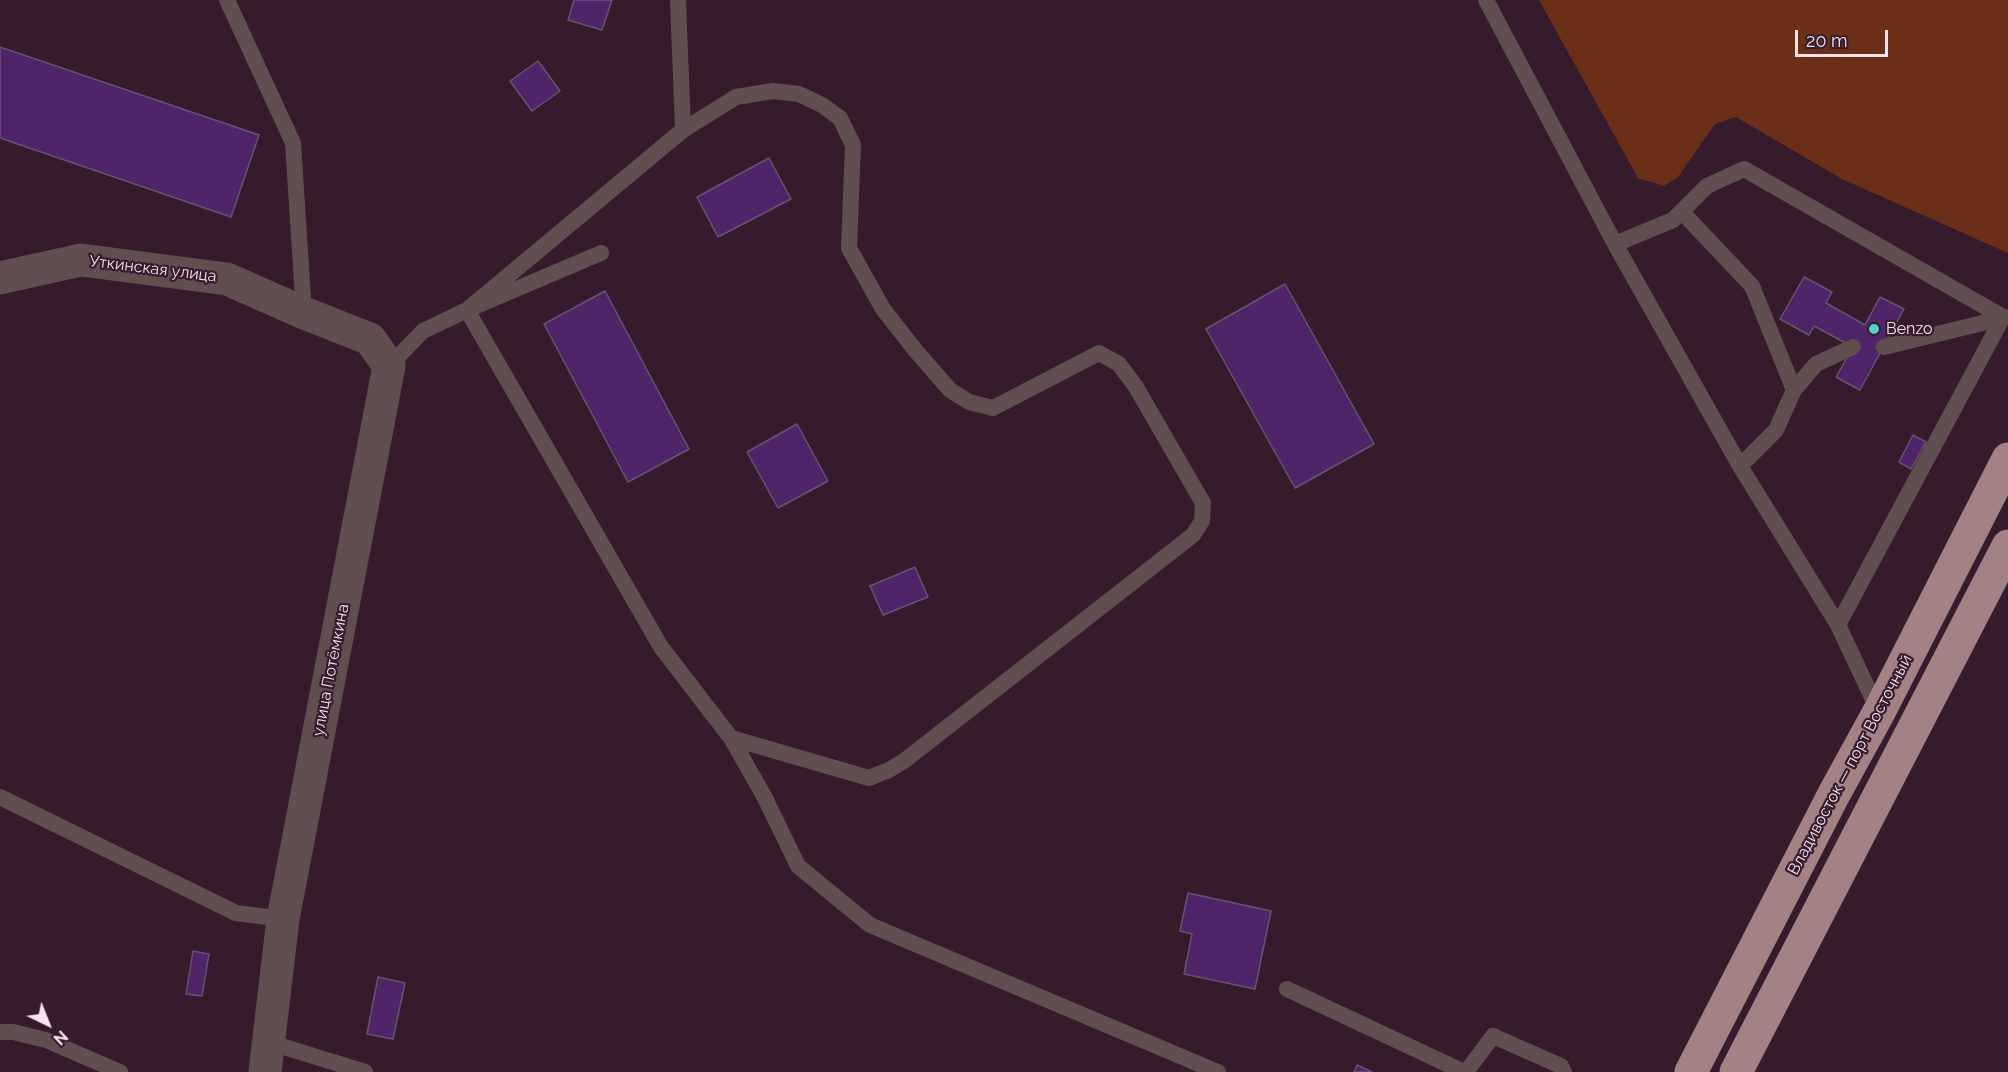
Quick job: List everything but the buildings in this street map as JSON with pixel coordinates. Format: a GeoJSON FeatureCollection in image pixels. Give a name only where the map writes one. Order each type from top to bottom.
{"type":"FeatureCollection","features":[{"type":"Feature","properties":{"kind":"highway","name":"Владивосток — порт Восточный"},"geometry":{"type":"LineString","coordinates":[[1691,1072],[2008,459]]}},
{"type":"Feature","properties":{"kind":"highway"},"geometry":{"type":"LineString","coordinates":[[1736,1072],[2008,546]]}},
{"type":"Feature","properties":{"kind":"street","name":"Уткинская улица"},"geometry":{"type":"LineString","coordinates":[[0,278],[81,260],[227,279],[303,313],[370,339],[389,366]]}},
{"type":"Feature","properties":{"kind":"street","name":"улица Потёмкина"},"geometry":{"type":"LineString","coordinates":[[267,1057],[284,919],[389,366]]}},
{"type":"Feature","properties":{"kind":"lane"},"geometry":{"type":"LineString","coordinates":[[227,0],[293,142],[303,313]]}},
{"type":"Feature","properties":{"kind":"lane"},"geometry":{"type":"LineString","coordinates":[[678,0],[683,130]]}},
{"type":"Feature","properties":{"kind":"lane"},"geometry":{"type":"LineString","coordinates":[[1486,0],[1615,244],[1740,466],[1838,626],[1879,712]]}},
{"type":"Feature","properties":{"kind":"lane"},"geometry":{"type":"LineString","coordinates":[[467,310],[683,130],[736,97],[773,91],[799,94],[822,105],[840,118],[853,145],[849,248],[883,309],[950,390],[969,402],[993,408],[1099,353],[1119,364],[1136,387],[1203,502],[1202,520],[1193,535],[904,761],[889,770],[869,778],[731,738]]}},
{"type":"Feature","properties":{"kind":"lane"},"geometry":{"type":"LineString","coordinates":[[1615,244],[1673,220],[1707,186],[1744,169],[2005,317]]}},
{"type":"Feature","properties":{"kind":"lane"},"geometry":{"type":"LineString","coordinates":[[1682,212],[1752,286],[1794,390]]}},
{"type":"Feature","properties":{"kind":"lane"},"geometry":{"type":"LineString","coordinates":[[389,366],[423,331],[467,310],[601,254]]}},
{"type":"Feature","properties":{"kind":"lane"},"geometry":{"type":"LineString","coordinates":[[467,310],[661,647],[731,738],[764,796],[798,866],[870,925],[1218,1072]]}},
{"type":"Feature","properties":{"kind":"lane"},"geometry":{"type":"LineString","coordinates":[[1884,347],[2005,317]]}},
{"type":"Feature","properties":{"kind":"lane"},"geometry":{"type":"LineString","coordinates":[[1838,626],[2005,317]]}},
{"type":"Feature","properties":{"kind":"lane"},"geometry":{"type":"LineString","coordinates":[[1740,466],[1776,430],[1794,390],[1816,364],[1852,347]]}},
{"type":"Feature","properties":{"kind":"lane"},"geometry":{"type":"LineString","coordinates":[[0,797],[236,914],[284,919]]}},
{"type":"Feature","properties":{"kind":"lane"},"geometry":{"type":"LineString","coordinates":[[1287,989],[1465,1072],[1494,1036],[1561,1066],[1564,1072]]}},
{"type":"Feature","properties":{"kind":"lane"},"geometry":{"type":"LineString","coordinates":[[0,1032],[13,1032],[46,1040],[120,1072]]}},
{"type":"Feature","properties":{"kind":"lane"},"geometry":{"type":"LineString","coordinates":[[267,1057],[365,1072]]}},
{"type":"Feature","properties":{"kind":"shaded area"},"geometry":{"type":"Polygon","coordinates":[[[1539,0],[2008,0],[2008,253],[1842,179],[1736,117],[1715,124],[1678,177],[1664,186],[1638,178],[1539,0]]]}},
{"type":"Feature","properties":{"kind":"place","name":"Benzo"},"geometry":{"type":"Point","coordinates":[1874,329]}}]}
